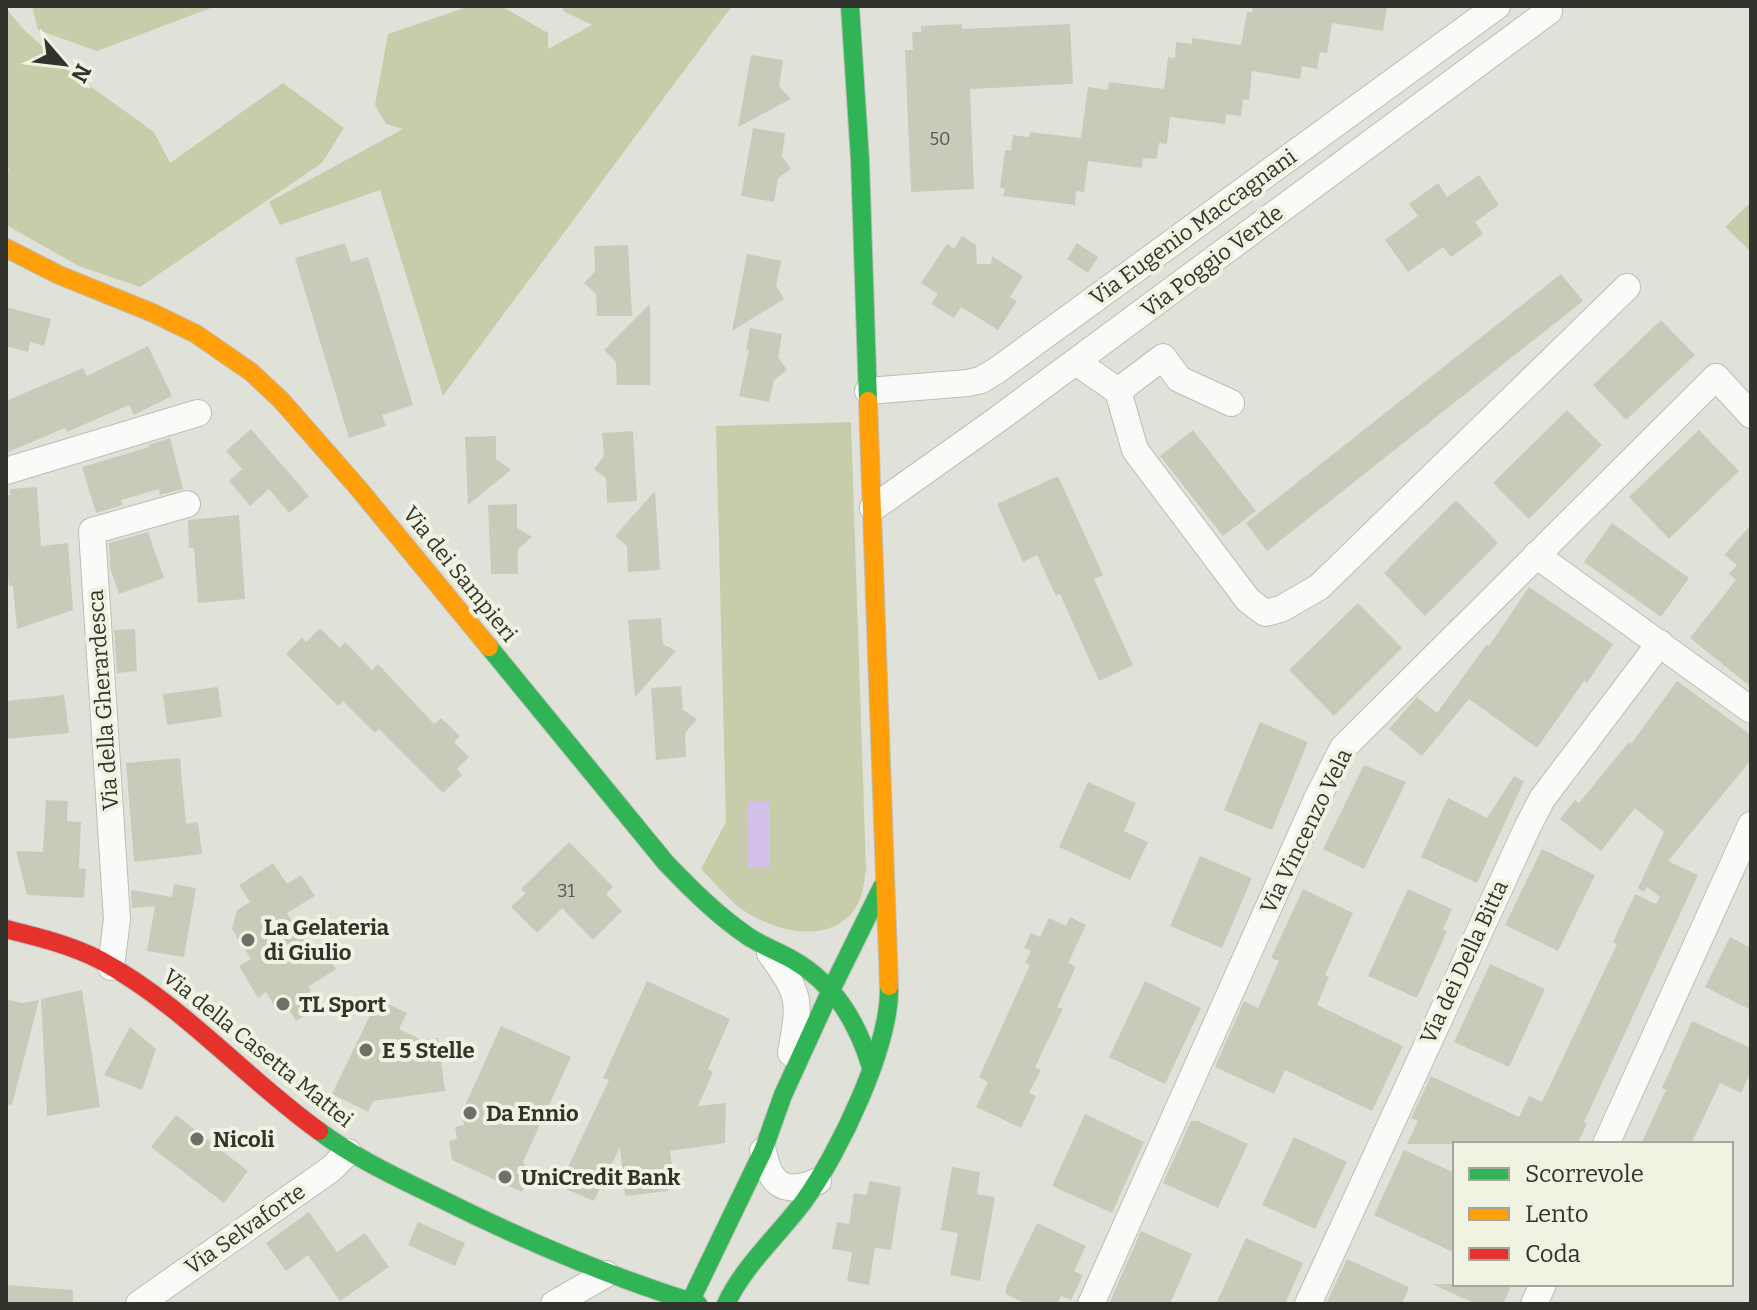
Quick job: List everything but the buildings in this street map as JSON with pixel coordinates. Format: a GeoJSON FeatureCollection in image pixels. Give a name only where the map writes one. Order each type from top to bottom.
{"type":"FeatureCollection","features":[{"type":"Feature","properties":{"kind":"street"},"geometry":{"type":"LineString","coordinates":[[726,1304],[737,1284],[818,1181],[871,1067],[885,1025],[889,996],[860,160],[850,6]]}},
{"type":"Feature","properties":{"kind":"street","name":"Via Eugenio Maccagnani"},"geometry":{"type":"LineString","coordinates":[[868,391],[968,383],[996,371],[1497,6]]}},
{"type":"Feature","properties":{"kind":"street","name":"Via Poggio Verde"},"geometry":{"type":"LineString","coordinates":[[873,508],[1076,362],[1549,11]]}},
{"type":"Feature","properties":{"kind":"street","name":"Via dei Sampieri"},"geometry":{"type":"LineString","coordinates":[[6,248],[59,275],[196,334],[251,372],[281,400],[350,478],[666,863],[709,905],[765,947],[803,966],[831,990]]}},
{"type":"Feature","properties":{"kind":"street"},"geometry":{"type":"LineString","coordinates":[[1076,362],[1118,391],[1135,450],[1248,600],[1265,613],[1281,609],[1319,587],[1627,287]]}},
{"type":"Feature","properties":{"kind":"street"},"geometry":{"type":"LineString","coordinates":[[1118,391],[1163,357],[1179,379],[1231,403]]}},
{"type":"Feature","properties":{"kind":"street","name":"Via Vincenzo Vela"},"geometry":{"type":"LineString","coordinates":[[1091,1304],[1338,757],[1397,692],[1716,377],[1751,415]]}},
{"type":"Feature","properties":{"kind":"street"},"geometry":{"type":"LineString","coordinates":[[6,471],[198,413]]}},
{"type":"Feature","properties":{"kind":"street","name":"Via della Gherardesca"},"geometry":{"type":"LineString","coordinates":[[111,967],[117,919],[92,531],[187,504]]}},
{"type":"Feature","properties":{"kind":"street"},"geometry":{"type":"LineString","coordinates":[[1536,555],[1751,710]]}},
{"type":"Feature","properties":{"kind":"street","name":"Via dei Della Bitta"},"geometry":{"type":"LineString","coordinates":[[1308,1304],[1535,813],[1660,643]]}},
{"type":"Feature","properties":{"kind":"street"},"geometry":{"type":"LineString","coordinates":[[1607,1142],[1751,825]]}},
{"type":"Feature","properties":{"kind":"street"},"geometry":{"type":"LineString","coordinates":[[694,1303],[763,1151],[783,1095],[884,883]]}},
{"type":"Feature","properties":{"kind":"street","name":"Via della Casetta Mattei"},"geometry":{"type":"LineString","coordinates":[[6,929],[76,949],[111,967],[181,1015],[288,1109],[348,1152],[484,1221],[606,1274],[694,1303]]}},
{"type":"Feature","properties":{"kind":"street"},"geometry":{"type":"LineString","coordinates":[[765,947],[791,983],[798,1001],[783,1095]]}},
{"type":"Feature","properties":{"kind":"street"},"geometry":{"type":"LineString","coordinates":[[831,990],[858,1027],[871,1067]]}},
{"type":"Feature","properties":{"kind":"street"},"geometry":{"type":"LineString","coordinates":[[763,1151],[770,1174],[784,1186],[800,1189],[818,1181]]}},
{"type":"Feature","properties":{"kind":"street","name":"Via Selvaforte"},"geometry":{"type":"LineString","coordinates":[[139,1304],[331,1169],[348,1152]]}},
{"type":"Feature","properties":{"kind":"street"},"geometry":{"type":"LineString","coordinates":[[554,1304],[606,1274]]}},
{"type":"Feature","properties":{"kind":"street"},"geometry":{"type":"LineString","coordinates":[[600,1304],[606,1274]]}},
{"type":"Feature","properties":{"kind":"green space"},"geometry":{"type":"Polygon","coordinates":[[[32,6],[216,6],[97,51],[38,30],[32,6]]]}},
{"type":"Feature","properties":{"kind":"green space"},"geometry":{"type":"Polygon","coordinates":[[[470,6],[501,6],[548,33],[548,49],[592,25],[563,11],[564,6],[732,6],[443,396],[380,190],[280,225],[269,202],[403,129],[386,124],[375,105],[388,34],[470,6]]]}},
{"type":"Feature","properties":{"kind":"green space"},"geometry":{"type":"Polygon","coordinates":[[[6,8],[22,28],[69,71],[154,132],[170,163],[283,83],[344,128],[322,163],[140,287],[79,266],[6,225],[6,177],[9,168],[6,166],[6,8]]]}},
{"type":"Feature","properties":{"kind":"green space"},"geometry":{"type":"Polygon","coordinates":[[[1751,202],[1751,252],[1725,227],[1751,202]]]}},
{"type":"Feature","properties":{"kind":"green space"},"geometry":{"type":"Polygon","coordinates":[[[851,422],[866,869],[859,900],[842,922],[828,929],[796,931],[749,914],[701,869],[726,822],[716,426],[851,422]]]}},
{"type":"Feature","properties":{"kind":"shaded area"},"geometry":{"type":"Polygon","coordinates":[[[769,801],[770,867],[748,868],[747,802],[769,801]]]}},
{"type":"Feature","properties":{"kind":"traffic: fast"},"geometry":{"type":"LineString","coordinates":[[850,6],[860,160],[868,401]]}},
{"type":"Feature","properties":{"kind":"traffic: fast"},"geometry":{"type":"LineString","coordinates":[[489,647],[666,863],[738,929],[808,970],[832,993],[859,1035],[871,1067]]}},
{"type":"Feature","properties":{"kind":"traffic: fast"},"geometry":{"type":"LineString","coordinates":[[690,1302],[763,1151],[783,1095],[831,990],[882,887]]}},
{"type":"Feature","properties":{"kind":"traffic: fast"},"geometry":{"type":"LineString","coordinates":[[726,1304],[752,1263],[804,1201],[847,1127],[881,1038],[889,986]]}},
{"type":"Feature","properties":{"kind":"traffic: fast"},"geometry":{"type":"LineString","coordinates":[[319,1131],[376,1167],[500,1228],[598,1269],[698,1304]]}},
{"type":"Feature","properties":{"kind":"traffic: slow"},"geometry":{"type":"LineString","coordinates":[[6,248],[59,275],[196,334],[251,372],[281,400],[359,489],[489,647]]}},
{"type":"Feature","properties":{"kind":"traffic: slow"},"geometry":{"type":"LineString","coordinates":[[868,401],[889,986]]}},
{"type":"Feature","properties":{"kind":"traffic: jam"},"geometry":{"type":"LineString","coordinates":[[6,929],[78,950],[130,978],[186,1019],[319,1131]]}},
{"type":"Feature","properties":{"kind":"place","name":"La Gelateria di Giulio"},"geometry":{"type":"Point","coordinates":[248,940]}},
{"type":"Feature","properties":{"kind":"place","name":"TL Sport"},"geometry":{"type":"Point","coordinates":[283,1004]}},
{"type":"Feature","properties":{"kind":"place","name":"E 5 Stelle"},"geometry":{"type":"Point","coordinates":[366,1050]}},
{"type":"Feature","properties":{"kind":"place","name":"Da Ennio"},"geometry":{"type":"Point","coordinates":[470,1113]}},
{"type":"Feature","properties":{"kind":"place","name":"Nicoli"},"geometry":{"type":"Point","coordinates":[197,1139]}},
{"type":"Feature","properties":{"kind":"place","name":"UniCredit Bank"},"geometry":{"type":"Point","coordinates":[505,1177]}}]}
